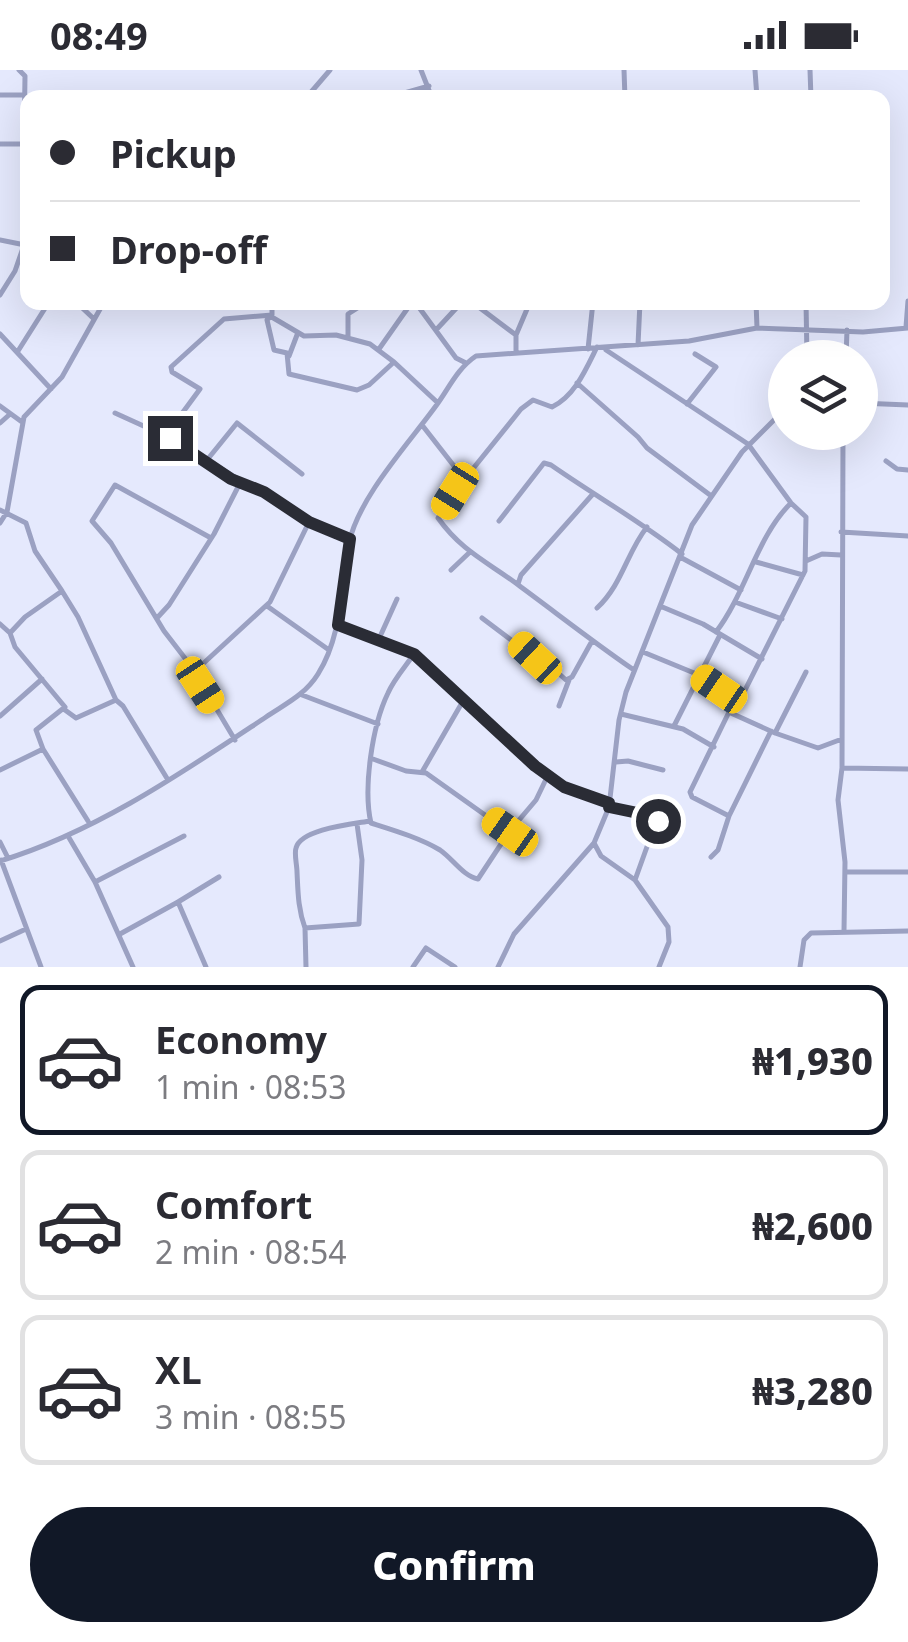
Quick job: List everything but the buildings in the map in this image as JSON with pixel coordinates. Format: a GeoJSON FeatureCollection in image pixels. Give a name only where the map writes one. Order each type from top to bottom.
{"type":"FeatureCollection","features":[{"type":"Feature","properties":{"kind":"street"},"geometry":{"type":"LineString","coordinates":[[312,90],[330,70]]}},
{"type":"Feature","properties":{"kind":"street"},"geometry":{"type":"LineString","coordinates":[[421,70],[430,90]]}},
{"type":"Feature","properties":{"kind":"street"},"geometry":{"type":"LineString","coordinates":[[415,90],[429,86]]}},
{"type":"Feature","properties":{"kind":"street"},"geometry":{"type":"LineString","coordinates":[[0,295],[20,259]]}},
{"type":"Feature","properties":{"kind":"street"},"geometry":{"type":"LineString","coordinates":[[3,860],[68,834],[168,780],[236,740],[300,694],[319,673],[329,650],[338,625],[350,539],[380,478],[466,364],[483,354],[716,338],[757,328],[863,332],[907,328],[908,301]]}},
{"type":"Feature","properties":{"kind":"street"},"geometry":{"type":"LineString","coordinates":[[18,351],[44,310]]}},
{"type":"Feature","properties":{"kind":"street"},"geometry":{"type":"LineString","coordinates":[[84,310],[94,319]]}},
{"type":"Feature","properties":{"kind":"street"},"geometry":{"type":"LineString","coordinates":[[0,523],[22,422],[79,349],[99,310]]}},
{"type":"Feature","properties":{"kind":"street"},"geometry":{"type":"LineString","coordinates":[[271,310],[268,320],[274,350],[288,356]]}},
{"type":"Feature","properties":{"kind":"street"},"geometry":{"type":"LineString","coordinates":[[348,337],[348,314],[354,310]]}},
{"type":"Feature","properties":{"kind":"street"},"geometry":{"type":"LineString","coordinates":[[378,350],[407,310]]}},
{"type":"Feature","properties":{"kind":"street"},"geometry":{"type":"LineString","coordinates":[[420,310],[456,358],[466,364]]}},
{"type":"Feature","properties":{"kind":"street"},"geometry":{"type":"LineString","coordinates":[[436,330],[455,310]]}},
{"type":"Feature","properties":{"kind":"street"},"geometry":{"type":"LineString","coordinates":[[483,310],[516,335]]}},
{"type":"Feature","properties":{"kind":"street"},"geometry":{"type":"LineString","coordinates":[[516,351],[516,335],[527,310]]}},
{"type":"Feature","properties":{"kind":"street"},"geometry":{"type":"LineString","coordinates":[[588,349],[592,310]]}},
{"type":"Feature","properties":{"kind":"street"},"geometry":{"type":"LineString","coordinates":[[638,345],[640,310]]}},
{"type":"Feature","properties":{"kind":"street"},"geometry":{"type":"LineString","coordinates":[[756,310],[757,328]]}},
{"type":"Feature","properties":{"kind":"street"},"geometry":{"type":"LineString","coordinates":[[806,310],[806,340]]}},
{"type":"Feature","properties":{"kind":"street"},"geometry":{"type":"LineString","coordinates":[[170,438],[177,420],[200,389],[172,372],[171,367],[224,319],[271,316],[298,334],[348,337],[378,350],[438,403]]}},
{"type":"Feature","properties":{"kind":"street"},"geometry":{"type":"LineString","coordinates":[[847,330],[847,340]]}},
{"type":"Feature","properties":{"kind":"street"},"geometry":{"type":"LineString","coordinates":[[0,334],[51,389]]}},
{"type":"Feature","properties":{"kind":"street"},"geometry":{"type":"LineString","coordinates":[[298,334],[288,356],[289,374],[352,390],[369,385],[394,362]]}},
{"type":"Feature","properties":{"kind":"street"},"geometry":{"type":"LineString","coordinates":[[600,347],[577,383],[556,406],[533,400],[521,409],[438,518],[470,552],[498,574],[518,584],[634,670]]}},
{"type":"Feature","properties":{"kind":"street"},"geometry":{"type":"LineString","coordinates":[[600,347],[748,444],[791,503],[806,517],[803,575],[734,714]]}},
{"type":"Feature","properties":{"kind":"street"},"geometry":{"type":"LineString","coordinates":[[686,405],[716,366],[695,354]]}},
{"type":"Feature","properties":{"kind":"street"},"geometry":{"type":"LineString","coordinates":[[577,383],[647,448],[710,495]]}},
{"type":"Feature","properties":{"kind":"street"},"geometry":{"type":"LineString","coordinates":[[878,404],[908,405]]}},
{"type":"Feature","properties":{"kind":"street"},"geometry":{"type":"LineString","coordinates":[[0,406],[22,422]]}},
{"type":"Feature","properties":{"kind":"street"},"geometry":{"type":"LineString","coordinates":[[115,413],[170,438],[309,522],[350,539]]}},
{"type":"Feature","properties":{"kind":"street"},"geometry":{"type":"LineString","coordinates":[[0,423],[9,415]]}},
{"type":"Feature","properties":{"kind":"street"},"geometry":{"type":"LineString","coordinates":[[207,460],[237,423],[302,474]]}},
{"type":"Feature","properties":{"kind":"street"},"geometry":{"type":"LineString","coordinates":[[422,425],[454,466],[470,472]]}},
{"type":"Feature","properties":{"kind":"street"},"geometry":{"type":"LineString","coordinates":[[498,967],[514,934],[594,843],[609,805],[621,714],[634,670],[692,525],[748,444],[768,425]]}},
{"type":"Feature","properties":{"kind":"street"},"geometry":{"type":"LineString","coordinates":[[843,450],[842,768],[838,818],[844,872],[844,931]]}},
{"type":"Feature","properties":{"kind":"street"},"geometry":{"type":"LineString","coordinates":[[886,462],[908,470]]}},
{"type":"Feature","properties":{"kind":"street"},"geometry":{"type":"LineString","coordinates":[[499,521],[544,463],[551,464],[648,527],[681,555],[741,590]]}},
{"type":"Feature","properties":{"kind":"street"},"geometry":{"type":"LineString","coordinates":[[157,618],[211,538],[240,482]]}},
{"type":"Feature","properties":{"kind":"street"},"geometry":{"type":"LineString","coordinates":[[211,538],[114,486],[92,522],[111,543],[236,740]]}},
{"type":"Feature","properties":{"kind":"street"},"geometry":{"type":"LineString","coordinates":[[518,584],[521,575],[592,494]]}},
{"type":"Feature","properties":{"kind":"street"},"geometry":{"type":"LineString","coordinates":[[674,726],[776,517],[791,503]]}},
{"type":"Feature","properties":{"kind":"street"},"geometry":{"type":"LineString","coordinates":[[3,511],[26,524],[35,551],[78,617],[116,700],[168,780]]}},
{"type":"Feature","properties":{"kind":"street"},"geometry":{"type":"LineString","coordinates":[[194,672],[267,606],[309,522]]}},
{"type":"Feature","properties":{"kind":"street"},"geometry":{"type":"LineString","coordinates":[[598,608],[608,598],[638,538],[648,527]]}},
{"type":"Feature","properties":{"kind":"street"},"geometry":{"type":"LineString","coordinates":[[841,532],[908,536]]}},
{"type":"Feature","properties":{"kind":"street"},"geometry":{"type":"LineString","coordinates":[[451,570],[470,552]]}},
{"type":"Feature","properties":{"kind":"street"},"geometry":{"type":"LineString","coordinates":[[806,561],[822,554],[841,555]]}},
{"type":"Feature","properties":{"kind":"street"},"geometry":{"type":"LineString","coordinates":[[756,562],[803,575]]}},
{"type":"Feature","properties":{"kind":"street"},"geometry":{"type":"LineString","coordinates":[[10,633],[25,617],[62,591]]}},
{"type":"Feature","properties":{"kind":"street"},"geometry":{"type":"LineString","coordinates":[[378,641],[398,600]]}},
{"type":"Feature","properties":{"kind":"street"},"geometry":{"type":"LineString","coordinates":[[735,602],[782,619]]}},
{"type":"Feature","properties":{"kind":"street"},"geometry":{"type":"LineString","coordinates":[[267,606],[329,650]]}},
{"type":"Feature","properties":{"kind":"street"},"geometry":{"type":"LineString","coordinates":[[660,606],[762,658]]}},
{"type":"Feature","properties":{"kind":"street"},"geometry":{"type":"LineString","coordinates":[[482,618],[569,680]]}},
{"type":"Feature","properties":{"kind":"street"},"geometry":{"type":"LineString","coordinates":[[0,624],[65,710],[76,718],[116,700]]}},
{"type":"Feature","properties":{"kind":"street"},"geometry":{"type":"LineString","coordinates":[[338,625],[414,654],[535,766],[564,787],[658,819],[635,880]]}},
{"type":"Feature","properties":{"kind":"street"},"geometry":{"type":"LineString","coordinates":[[560,706],[569,680],[592,641]]}},
{"type":"Feature","properties":{"kind":"street"},"geometry":{"type":"LineString","coordinates":[[643,652],[699,675],[740,703]]}},
{"type":"Feature","properties":{"kind":"street"},"geometry":{"type":"LineString","coordinates":[[370,821],[378,724],[390,689],[414,654]]}},
{"type":"Feature","properties":{"kind":"street"},"geometry":{"type":"LineString","coordinates":[[711,858],[718,850],[729,816],[806,672]]}},
{"type":"Feature","properties":{"kind":"street"},"geometry":{"type":"LineString","coordinates":[[0,716],[42,679]]}},
{"type":"Feature","properties":{"kind":"street"},"geometry":{"type":"LineString","coordinates":[[300,694],[378,724]]}},
{"type":"Feature","properties":{"kind":"street"},"geometry":{"type":"LineString","coordinates":[[422,773],[463,701]]}},
{"type":"Feature","properties":{"kind":"street"},"geometry":{"type":"LineString","coordinates":[[65,710],[36,730],[89,822]]}},
{"type":"Feature","properties":{"kind":"street"},"geometry":{"type":"LineString","coordinates":[[729,816],[691,794],[729,712],[818,748],[842,739]]}},
{"type":"Feature","properties":{"kind":"street"},"geometry":{"type":"LineString","coordinates":[[621,714],[674,726],[714,747]]}},
{"type":"Feature","properties":{"kind":"street"},"geometry":{"type":"LineString","coordinates":[[0,770],[43,748]]}},
{"type":"Feature","properties":{"kind":"street"},"geometry":{"type":"LineString","coordinates":[[373,759],[422,773],[510,832]]}},
{"type":"Feature","properties":{"kind":"street"},"geometry":{"type":"LineString","coordinates":[[616,762],[664,770]]}},
{"type":"Feature","properties":{"kind":"street"},"geometry":{"type":"LineString","coordinates":[[842,768],[908,769]]}},
{"type":"Feature","properties":{"kind":"street"},"geometry":{"type":"LineString","coordinates":[[306,967],[296,847],[302,838],[370,821],[431,846],[473,879],[481,877],[536,800],[549,773]]}},
{"type":"Feature","properties":{"kind":"street"},"geometry":{"type":"LineString","coordinates":[[304,928],[360,924],[362,860],[357,824]]}},
{"type":"Feature","properties":{"kind":"street"},"geometry":{"type":"LineString","coordinates":[[68,834],[134,967]]}},
{"type":"Feature","properties":{"kind":"street"},"geometry":{"type":"LineString","coordinates":[[95,882],[184,836]]}},
{"type":"Feature","properties":{"kind":"street"},"geometry":{"type":"LineString","coordinates":[[0,842],[41,967]]}},
{"type":"Feature","properties":{"kind":"street"},"geometry":{"type":"LineString","coordinates":[[594,843],[601,856],[635,880],[668,928],[669,942],[659,967]]}},
{"type":"Feature","properties":{"kind":"street"},"geometry":{"type":"LineString","coordinates":[[844,872],[908,872]]}},
{"type":"Feature","properties":{"kind":"street"},"geometry":{"type":"LineString","coordinates":[[120,934],[220,877]]}},
{"type":"Feature","properties":{"kind":"street"},"geometry":{"type":"LineString","coordinates":[[178,902],[206,967]]}},
{"type":"Feature","properties":{"kind":"street"},"geometry":{"type":"LineString","coordinates":[[0,941],[26,929]]}},
{"type":"Feature","properties":{"kind":"street"},"geometry":{"type":"LineString","coordinates":[[800,967],[810,933],[908,931]]}},
{"type":"Feature","properties":{"kind":"street"},"geometry":{"type":"LineString","coordinates":[[413,967],[426,948],[456,967]]}},
{"type":"Feature","properties":{"kind":"route"},"geometry":{"type":"LineString","coordinates":[[170,438],[231,479],[264,492],[309,522],[350,539],[338,625],[414,654],[527,759],[564,787],[596,797],[609,803],[609,807],[636,810],[657,817],[658,821]]}}]}
